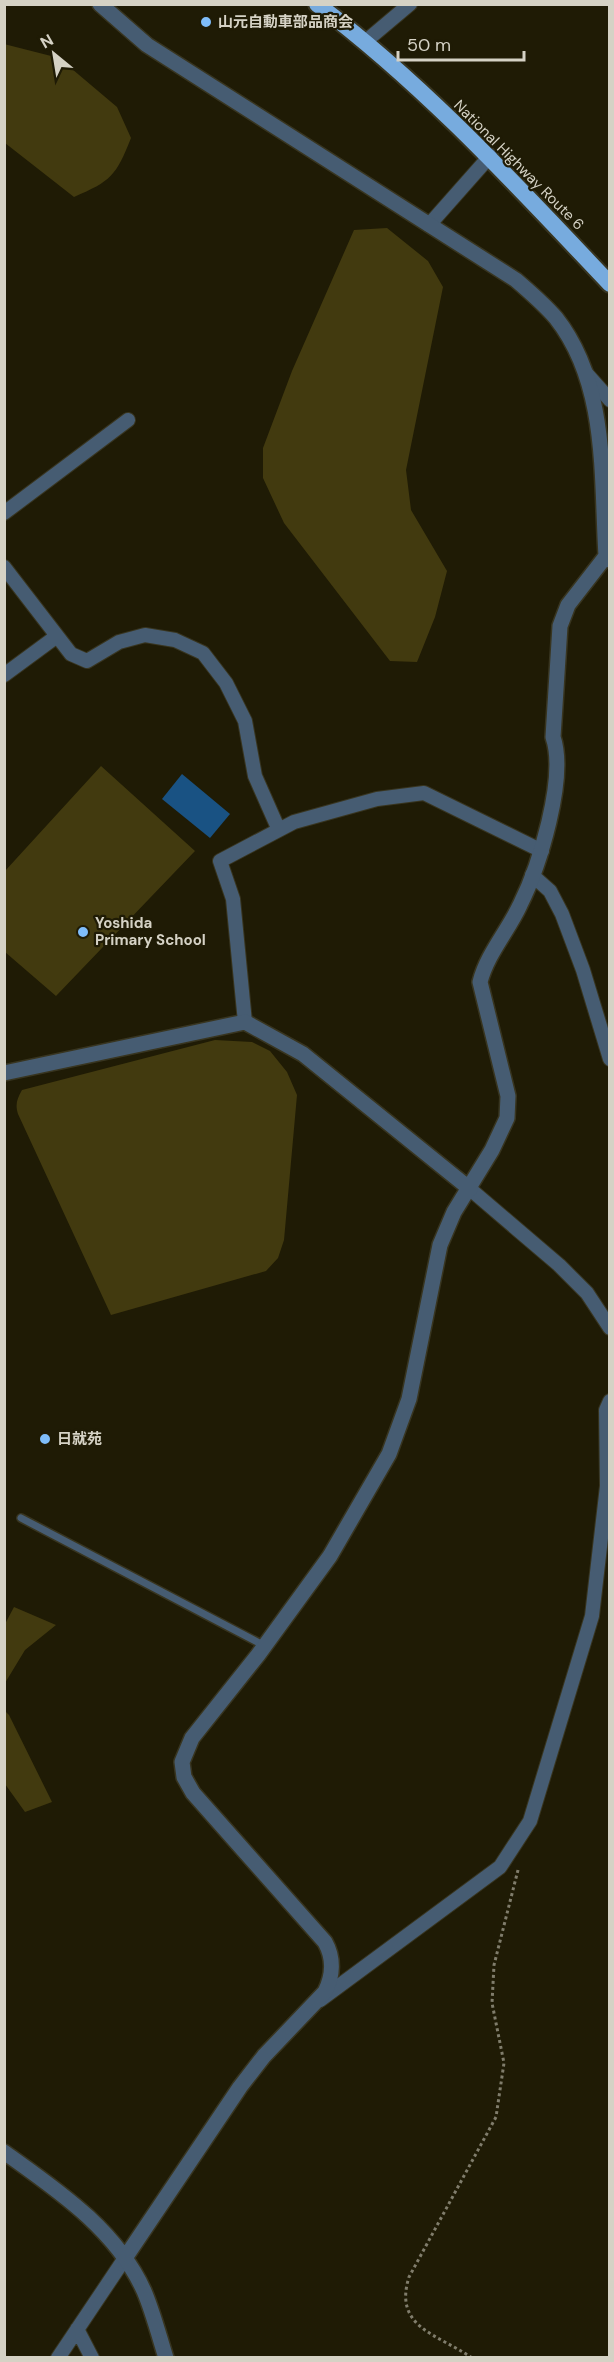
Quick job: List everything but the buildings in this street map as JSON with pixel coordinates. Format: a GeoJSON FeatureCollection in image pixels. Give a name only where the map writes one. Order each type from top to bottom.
{"type":"FeatureCollection","features":[{"type":"Feature","properties":{"kind":"highway","name":"National Highway Route 6"},"geometry":{"type":"LineString","coordinates":[[317,4],[366,41],[490,156],[609,284]]}},
{"type":"Feature","properties":{"kind":"street"},"geometry":{"type":"LineString","coordinates":[[58,2358],[240,2087],[264,2056],[313,2005],[330,1982],[332,1960],[325,1942],[193,1793],[184,1777],[182,1762],[192,1738],[265,1646],[330,1556],[389,1454],[409,1399],[440,1245],[454,1212],[470,1188],[507,1118],[508,1096],[480,982],[485,968],[520,904],[542,850],[553,798],[557,749],[553,737],[560,626],[568,605],[608,556],[596,405],[584,371],[566,334],[539,300],[516,280],[147,45],[100,4]]}},
{"type":"Feature","properties":{"kind":"street"},"geometry":{"type":"LineString","coordinates":[[366,41],[410,4]]}},
{"type":"Feature","properties":{"kind":"street"},"geometry":{"type":"LineString","coordinates":[[429,225],[490,156]]}},
{"type":"Feature","properties":{"kind":"street"},"geometry":{"type":"LineString","coordinates":[[584,371],[609,400]]}},
{"type":"Feature","properties":{"kind":"street"},"geometry":{"type":"LineString","coordinates":[[4,513],[128,420]]}},
{"type":"Feature","properties":{"kind":"street"},"geometry":{"type":"LineString","coordinates":[[4,567],[71,654],[87,662],[119,642],[145,635],[175,640],[203,653],[226,683],[244,721],[255,776],[278,828]]}},
{"type":"Feature","properties":{"kind":"street"},"geometry":{"type":"LineString","coordinates":[[4,675],[57,636]]}},
{"type":"Feature","properties":{"kind":"street"},"geometry":{"type":"LineString","coordinates":[[245,1022],[233,899],[220,861],[278,828],[377,799],[424,793],[542,850]]}},
{"type":"Feature","properties":{"kind":"street"},"geometry":{"type":"LineString","coordinates":[[532,875],[550,891],[562,914],[583,970],[609,1059]]}},
{"type":"Feature","properties":{"kind":"street"},"geometry":{"type":"LineString","coordinates":[[4,1073],[245,1022],[303,1054],[470,1188],[560,1265],[587,1293],[609,1328]]}},
{"type":"Feature","properties":{"kind":"street"},"geometry":{"type":"LineString","coordinates":[[313,2005],[500,1867],[530,1821],[592,1616],[607,1486],[606,1410],[609,1401]]}},
{"type":"Feature","properties":{"kind":"street"},"geometry":{"type":"LineString","coordinates":[[4,2151],[101,2228],[125,2258],[144,2292],[166,2358]]}},
{"type":"Feature","properties":{"kind":"street"},"geometry":{"type":"LineString","coordinates":[[77,2329],[92,2358]]}},
{"type":"Feature","properties":{"kind":"lane"},"geometry":{"type":"LineString","coordinates":[[21,1518],[265,1646]]}},
{"type":"Feature","properties":{"kind":"path"},"geometry":{"type":"LineString","coordinates":[[472,2358],[420,2327],[407,2311],[404,2294],[409,2277],[496,2117],[504,2063],[492,2003],[494,1965],[519,1865]]}},
{"type":"Feature","properties":{"kind":"shaded area"},"geometry":{"type":"Polygon","coordinates":[[[4,44],[59,58],[117,107],[131,138],[121,161],[111,176],[74,197],[5,143],[4,44]]]}},
{"type":"Feature","properties":{"kind":"shaded area"},"geometry":{"type":"Polygon","coordinates":[[[387,228],[428,261],[443,287],[406,470],[411,510],[447,571],[435,617],[417,662],[390,661],[284,523],[263,478],[263,448],[292,371],[354,230],[387,228]]]}},
{"type":"Feature","properties":{"kind":"shaded area"},"geometry":{"type":"Polygon","coordinates":[[[101,766],[195,851],[56,996],[5,952],[5,871],[101,766]]]}},
{"type":"Feature","properties":{"kind":"shaded area"},"geometry":{"type":"Polygon","coordinates":[[[215,1040],[252,1042],[270,1051],[287,1072],[297,1095],[284,1240],[278,1258],[266,1271],[111,1315],[18,1114],[18,1099],[22,1090],[215,1040]]]}},
{"type":"Feature","properties":{"kind":"shaded area"},"geometry":{"type":"Polygon","coordinates":[[[14,1607],[56,1625],[25,1650],[5,1683],[5,1624],[14,1607]]]}},
{"type":"Feature","properties":{"kind":"shaded area"},"geometry":{"type":"Polygon","coordinates":[[[5,1711],[52,1802],[25,1812],[5,1784],[5,1711]]]}},
{"type":"Feature","properties":{"kind":"water"},"geometry":{"type":"Polygon","coordinates":[[[182,774],[230,814],[210,838],[162,799],[182,774]]]}},
{"type":"Feature","properties":{"kind":"place","name":"山元自動車部品商会"},"geometry":{"type":"Point","coordinates":[206,22]}},
{"type":"Feature","properties":{"kind":"place","name":"Yoshida Primary School"},"geometry":{"type":"Point","coordinates":[83,932]}},
{"type":"Feature","properties":{"kind":"place","name":"日就苑"},"geometry":{"type":"Point","coordinates":[45,1439]}}]}
